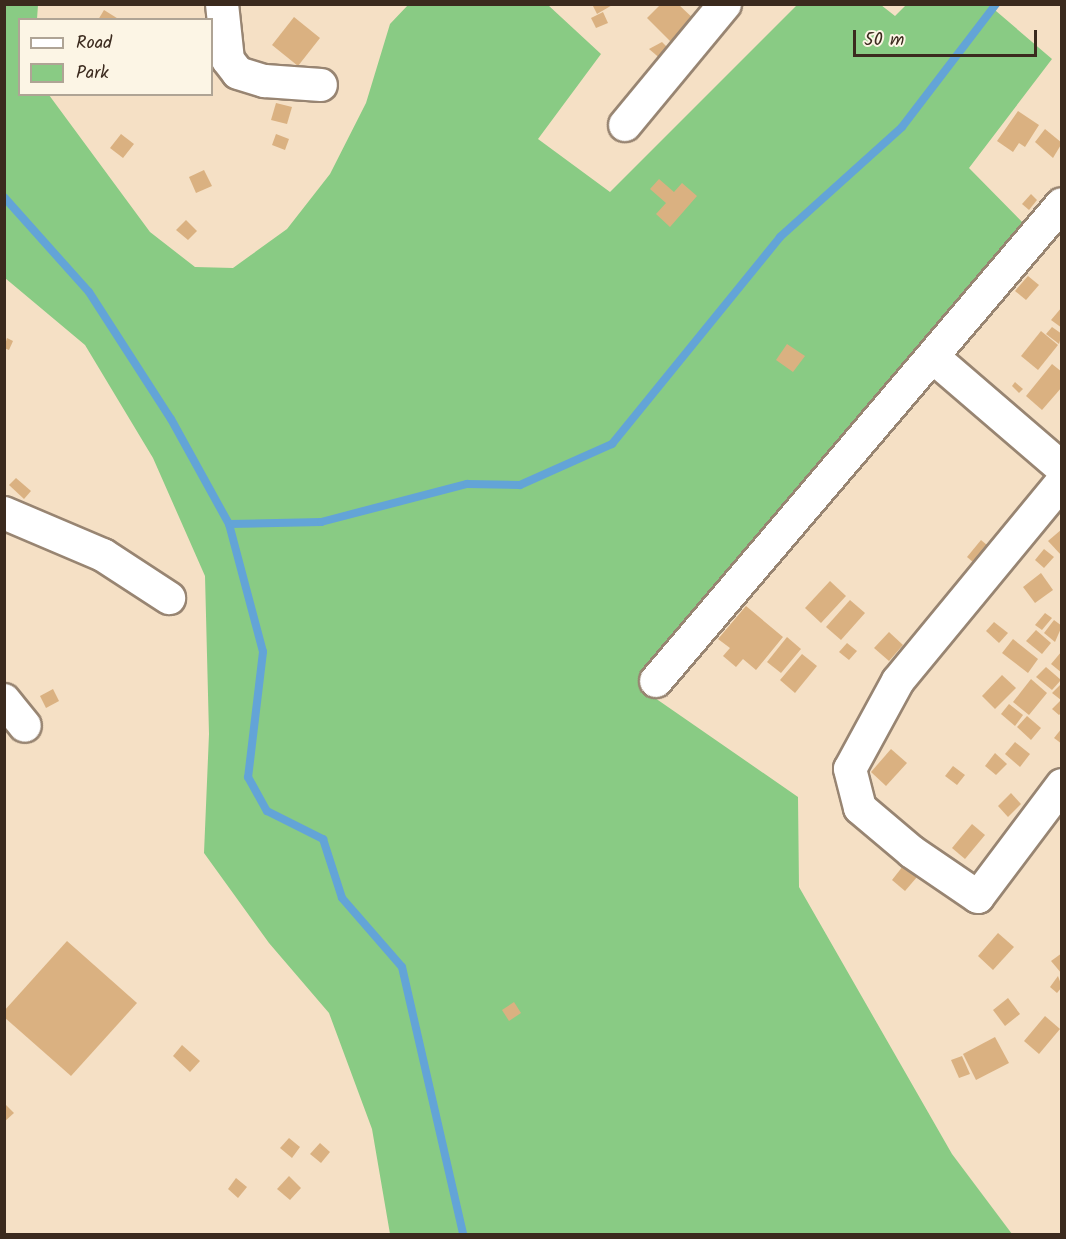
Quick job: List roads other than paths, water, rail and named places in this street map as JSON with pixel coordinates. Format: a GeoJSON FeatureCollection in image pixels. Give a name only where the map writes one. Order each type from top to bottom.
{"type":"FeatureCollection","features":[{"type":"Feature","properties":{"kind":"street"},"geometry":{"type":"LineString","coordinates":[[222,4],[228,60],[238,73],[265,81],[321,85]]}},
{"type":"Feature","properties":{"kind":"street"},"geometry":{"type":"LineString","coordinates":[[625,126],[725,4]]}},
{"type":"Feature","properties":{"kind":"street"},"geometry":{"type":"LineString","coordinates":[[656,681],[1062,204]]}},
{"type":"Feature","properties":{"kind":"street"},"geometry":{"type":"LineString","coordinates":[[933,357],[1062,468]]}},
{"type":"Feature","properties":{"kind":"street"},"geometry":{"type":"LineString","coordinates":[[1062,482],[898,681],[850,769],[860,808],[912,852],[978,897],[1062,785]]}},
{"type":"Feature","properties":{"kind":"street"},"geometry":{"type":"LineString","coordinates":[[4,513],[103,555],[169,598]]}},
{"type":"Feature","properties":{"kind":"street"},"geometry":{"type":"LineString","coordinates":[[4,700],[25,726]]}},
{"type":"Feature","properties":{"kind":"waterway"},"geometry":{"type":"LineString","coordinates":[[229,524],[321,522],[467,484],[520,485],[612,444],[780,237],[902,127],[996,4]]}},
{"type":"Feature","properties":{"kind":"waterway"},"geometry":{"type":"LineString","coordinates":[[4,197],[89,292],[171,419],[229,524],[263,652],[248,777],[267,811],[323,839],[342,898],[402,967],[463,1234]]}}]}
